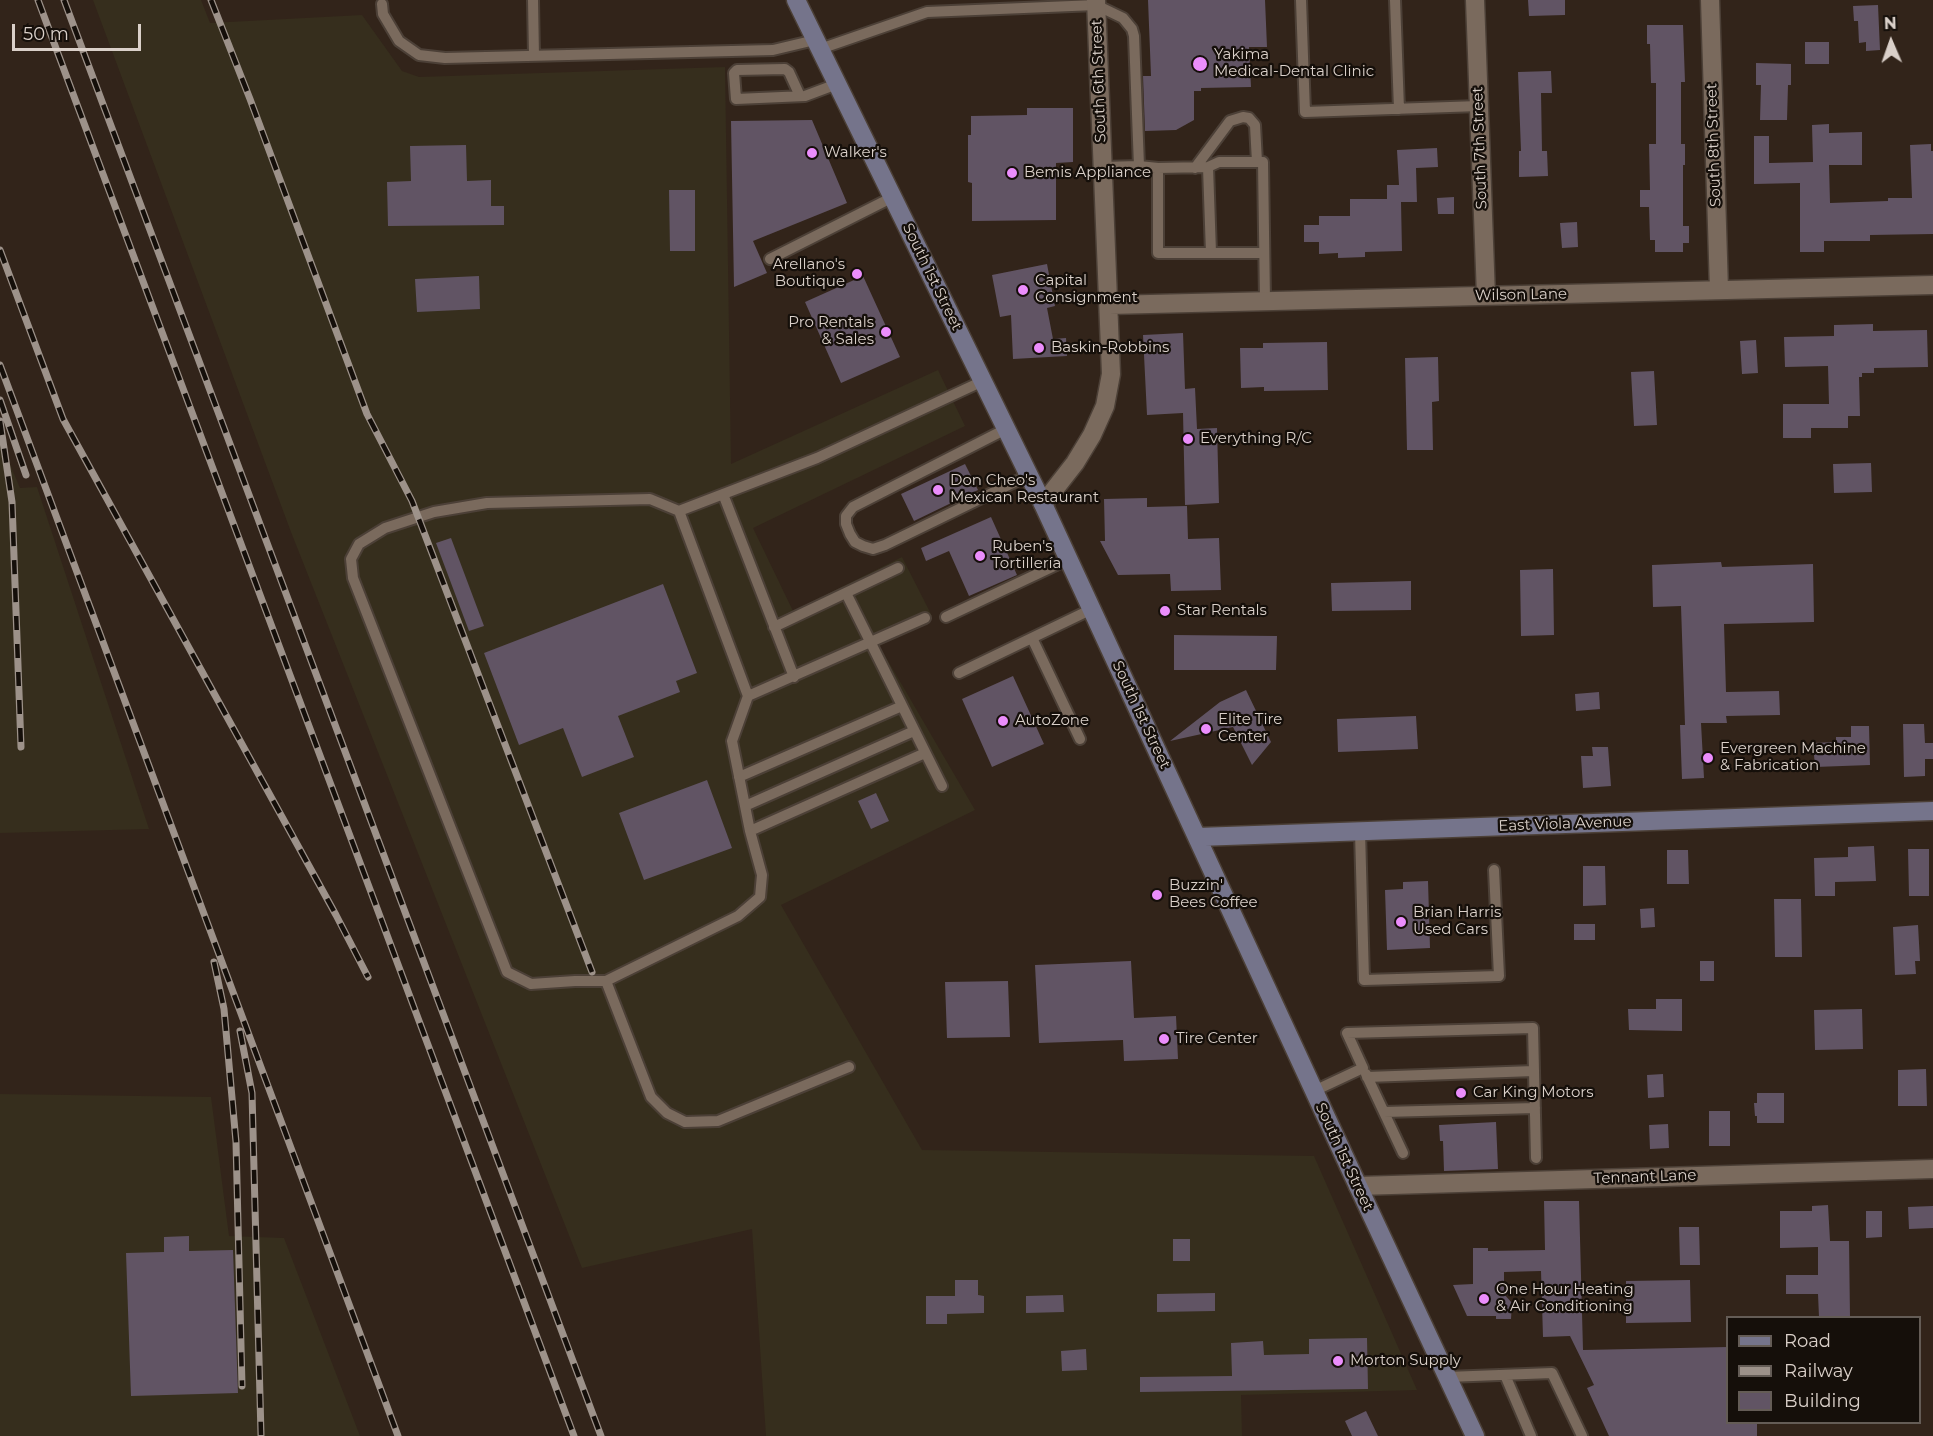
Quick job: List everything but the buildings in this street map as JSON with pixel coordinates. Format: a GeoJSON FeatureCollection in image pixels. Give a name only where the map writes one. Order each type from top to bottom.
{"type":"FeatureCollection","features":[{"type":"Feature","properties":{"kind":"main road","name":"South 1st Street"},"geometry":{"type":"LineString","coordinates":[[796,0],[1043,504],[1475,1436]]}},
{"type":"Feature","properties":{"kind":"main road","name":"East Viola Avenue"},"geometry":{"type":"LineString","coordinates":[[1198,837],[1933,811]]}},
{"type":"Feature","properties":{"kind":"street","name":"South 7th Street"},"geometry":{"type":"LineString","coordinates":[[1475,0],[1486,296]]}},
{"type":"Feature","properties":{"kind":"street","name":"South 8th Street"},"geometry":{"type":"LineString","coordinates":[[1710,0],[1719,290]]}},
{"type":"Feature","properties":{"kind":"street","name":"South 6th Street"},"geometry":{"type":"LineString","coordinates":[[1043,504],[1076,463],[1092,435],[1104,406],[1111,374],[1096,2]]}},
{"type":"Feature","properties":{"kind":"street","name":"Wilson Lane"},"geometry":{"type":"LineString","coordinates":[[1108,305],[1933,285]]}},
{"type":"Feature","properties":{"kind":"street","name":"Tennant Lane"},"geometry":{"type":"LineString","coordinates":[[1358,1186],[1933,1168]]}},
{"type":"Feature","properties":{"kind":"lane"},"geometry":{"type":"LineString","coordinates":[[533,0],[534,56]]}},
{"type":"Feature","properties":{"kind":"lane"},"geometry":{"type":"LineString","coordinates":[[1301,0],[1305,112],[1479,106]]}},
{"type":"Feature","properties":{"kind":"lane"},"geometry":{"type":"LineString","coordinates":[[1395,0],[1399,109]]}},
{"type":"Feature","properties":{"kind":"lane"},"geometry":{"type":"LineString","coordinates":[[381,4],[383,14],[399,41],[419,55],[445,58],[773,51],[818,44],[927,12],[1096,2],[1123,18],[1132,29],[1134,36],[1139,165]]}},
{"type":"Feature","properties":{"kind":"lane"},"geometry":{"type":"LineString","coordinates":[[800,96],[789,72],[785,69],[737,70],[734,73],[735,99],[805,96],[837,84]]}},
{"type":"Feature","properties":{"kind":"lane"},"geometry":{"type":"LineString","coordinates":[[1195,168],[1230,120],[1243,117],[1249,118],[1255,125],[1257,162]]}},
{"type":"Feature","properties":{"kind":"lane"},"geometry":{"type":"LineString","coordinates":[[1102,167],[1139,165],[1158,168],[1195,168],[1208,167],[1219,162],[1263,162],[1265,301]]}},
{"type":"Feature","properties":{"kind":"lane"},"geometry":{"type":"LineString","coordinates":[[1208,167],[1210,253]]}},
{"type":"Feature","properties":{"kind":"lane"},"geometry":{"type":"LineString","coordinates":[[1158,168],[1158,253],[1264,253]]}},
{"type":"Feature","properties":{"kind":"lane"},"geometry":{"type":"LineString","coordinates":[[770,259],[893,197]]}},
{"type":"Feature","properties":{"kind":"lane"},"geometry":{"type":"LineString","coordinates":[[680,511],[748,696],[732,741],[750,831],[762,875],[760,897],[738,916],[606,981],[531,984],[507,972],[353,578],[351,559],[359,544],[385,528],[434,512],[488,503],[650,499],[680,511],[817,458],[983,381]]}},
{"type":"Feature","properties":{"kind":"lane"},"geometry":{"type":"LineString","coordinates":[[1006,429],[853,507],[846,516],[850,534],[855,542],[873,549],[1029,476]]}},
{"type":"Feature","properties":{"kind":"lane"},"geometry":{"type":"LineString","coordinates":[[723,494],[794,677]]}},
{"type":"Feature","properties":{"kind":"lane"},"geometry":{"type":"LineString","coordinates":[[946,616],[1069,559]]}},
{"type":"Feature","properties":{"kind":"lane"},"geometry":{"type":"LineString","coordinates":[[774,627],[898,568]]}},
{"type":"Feature","properties":{"kind":"lane"},"geometry":{"type":"LineString","coordinates":[[846,593],[942,786]]}},
{"type":"Feature","properties":{"kind":"lane"},"geometry":{"type":"LineString","coordinates":[[959,673],[1092,609]]}},
{"type":"Feature","properties":{"kind":"lane"},"geometry":{"type":"LineString","coordinates":[[748,696],[925,618]]}},
{"type":"Feature","properties":{"kind":"lane"},"geometry":{"type":"LineString","coordinates":[[1032,638],[1080,738]]}},
{"type":"Feature","properties":{"kind":"lane"},"geometry":{"type":"LineString","coordinates":[[739,777],[902,706]]}},
{"type":"Feature","properties":{"kind":"lane"},"geometry":{"type":"LineString","coordinates":[[745,806],[914,731]]}},
{"type":"Feature","properties":{"kind":"lane"},"geometry":{"type":"LineString","coordinates":[[750,831],[925,753]]}},
{"type":"Feature","properties":{"kind":"lane"},"geometry":{"type":"LineString","coordinates":[[1360,831],[1364,981],[1499,976],[1494,870]]}},
{"type":"Feature","properties":{"kind":"lane"},"geometry":{"type":"LineString","coordinates":[[606,981],[651,1097],[667,1113],[685,1122],[718,1121],[849,1067]]}},
{"type":"Feature","properties":{"kind":"lane"},"geometry":{"type":"LineString","coordinates":[[1402,1153],[1347,1033],[1533,1028],[1536,1158]]}},
{"type":"Feature","properties":{"kind":"lane"},"geometry":{"type":"LineString","coordinates":[[1314,1091],[1365,1073],[1534,1071]]}},
{"type":"Feature","properties":{"kind":"lane"},"geometry":{"type":"LineString","coordinates":[[1384,1112],[1535,1108]]}},
{"type":"Feature","properties":{"kind":"lane"},"geometry":{"type":"LineString","coordinates":[[1447,1377],[1552,1373],[1582,1436]]}},
{"type":"Feature","properties":{"kind":"lane"},"geometry":{"type":"LineString","coordinates":[[1505,1375],[1531,1436]]}},
{"type":"Feature","properties":{"kind":"shaded area"},"geometry":{"type":"Polygon","coordinates":[[[93,0],[201,0],[210,23],[362,15],[402,71],[419,77],[725,67],[731,464],[938,370],[965,426],[753,528],[793,611],[902,557],[932,616],[877,642],[975,810],[781,905],[922,1150],[1314,1156],[1417,1390],[1241,1395],[1242,1436],[766,1436],[752,1229],[582,1268],[291,532],[93,0]]]}},
{"type":"Feature","properties":{"kind":"shaded area"},"geometry":{"type":"Polygon","coordinates":[[[0,440],[20,488],[37,487],[149,829],[0,833],[0,440]]]}},
{"type":"Feature","properties":{"kind":"shaded area"},"geometry":{"type":"Polygon","coordinates":[[[0,1094],[211,1097],[229,1236],[284,1238],[360,1436],[0,1436],[0,1094]]]}},
{"type":"Feature","properties":{"kind":"railway"},"geometry":{"type":"LineString","coordinates":[[38,0],[574,1436]]}},
{"type":"Feature","properties":{"kind":"railway"},"geometry":{"type":"LineString","coordinates":[[64,0],[601,1436]]}},
{"type":"Feature","properties":{"kind":"railway"},"geometry":{"type":"LineString","coordinates":[[211,0],[367,414],[412,501],[592,972]]}},
{"type":"Feature","properties":{"kind":"railway"},"geometry":{"type":"LineString","coordinates":[[0,250],[63,419],[368,977]]}},
{"type":"Feature","properties":{"kind":"railway"},"geometry":{"type":"LineString","coordinates":[[0,365],[398,1436]]}},
{"type":"Feature","properties":{"kind":"railway"},"geometry":{"type":"LineString","coordinates":[[0,400],[26,475]]}},
{"type":"Feature","properties":{"kind":"railway"},"geometry":{"type":"LineString","coordinates":[[0,421],[12,502],[21,747]]}},
{"type":"Feature","properties":{"kind":"railway"},"geometry":{"type":"LineString","coordinates":[[214,962],[224,1009],[236,1142],[242,1386]]}},
{"type":"Feature","properties":{"kind":"railway"},"geometry":{"type":"LineString","coordinates":[[240,1031],[252,1093],[261,1435]]}},
{"type":"Feature","properties":{"kind":"place","name":"Yakima Medical-Dental Clinic"},"geometry":{"type":"Point","coordinates":[1200,64]}},
{"type":"Feature","properties":{"kind":"place","name":"Walker's"},"geometry":{"type":"Point","coordinates":[812,153]}},
{"type":"Feature","properties":{"kind":"place","name":"Bemis Appliance"},"geometry":{"type":"Point","coordinates":[1012,173]}},
{"type":"Feature","properties":{"kind":"place","name":"Arellano's Boutique"},"geometry":{"type":"Point","coordinates":[857,274]}},
{"type":"Feature","properties":{"kind":"place","name":"Capital Consignment"},"geometry":{"type":"Point","coordinates":[1023,290]}},
{"type":"Feature","properties":{"kind":"place","name":"Pro Rentals & Sales"},"geometry":{"type":"Point","coordinates":[886,332]}},
{"type":"Feature","properties":{"kind":"place","name":"Baskin-Robbins"},"geometry":{"type":"Point","coordinates":[1039,348]}},
{"type":"Feature","properties":{"kind":"place","name":"Everything R/C"},"geometry":{"type":"Point","coordinates":[1188,439]}},
{"type":"Feature","properties":{"kind":"place","name":"Don Cheo's Mexican Restaurant"},"geometry":{"type":"Point","coordinates":[938,490]}},
{"type":"Feature","properties":{"kind":"place","name":"Ruben's Tortillería"},"geometry":{"type":"Point","coordinates":[980,556]}},
{"type":"Feature","properties":{"kind":"place","name":"Star Rentals"},"geometry":{"type":"Point","coordinates":[1165,611]}},
{"type":"Feature","properties":{"kind":"place","name":"AutoZone"},"geometry":{"type":"Point","coordinates":[1003,721]}},
{"type":"Feature","properties":{"kind":"place","name":"Elite Tire Center"},"geometry":{"type":"Point","coordinates":[1206,729]}},
{"type":"Feature","properties":{"kind":"place","name":"Evergreen Machine & Fabrication"},"geometry":{"type":"Point","coordinates":[1708,758]}},
{"type":"Feature","properties":{"kind":"place","name":"Buzzin' Bees Coffee"},"geometry":{"type":"Point","coordinates":[1157,895]}},
{"type":"Feature","properties":{"kind":"place","name":"Brian Harris Used Cars"},"geometry":{"type":"Point","coordinates":[1401,922]}},
{"type":"Feature","properties":{"kind":"place","name":"Tire Center"},"geometry":{"type":"Point","coordinates":[1164,1039]}},
{"type":"Feature","properties":{"kind":"place","name":"Car King Motors"},"geometry":{"type":"Point","coordinates":[1461,1093]}},
{"type":"Feature","properties":{"kind":"place","name":"One Hour Heating & Air Conditioning"},"geometry":{"type":"Point","coordinates":[1484,1299]}},
{"type":"Feature","properties":{"kind":"place","name":"Morton Supply"},"geometry":{"type":"Point","coordinates":[1338,1361]}}]}
